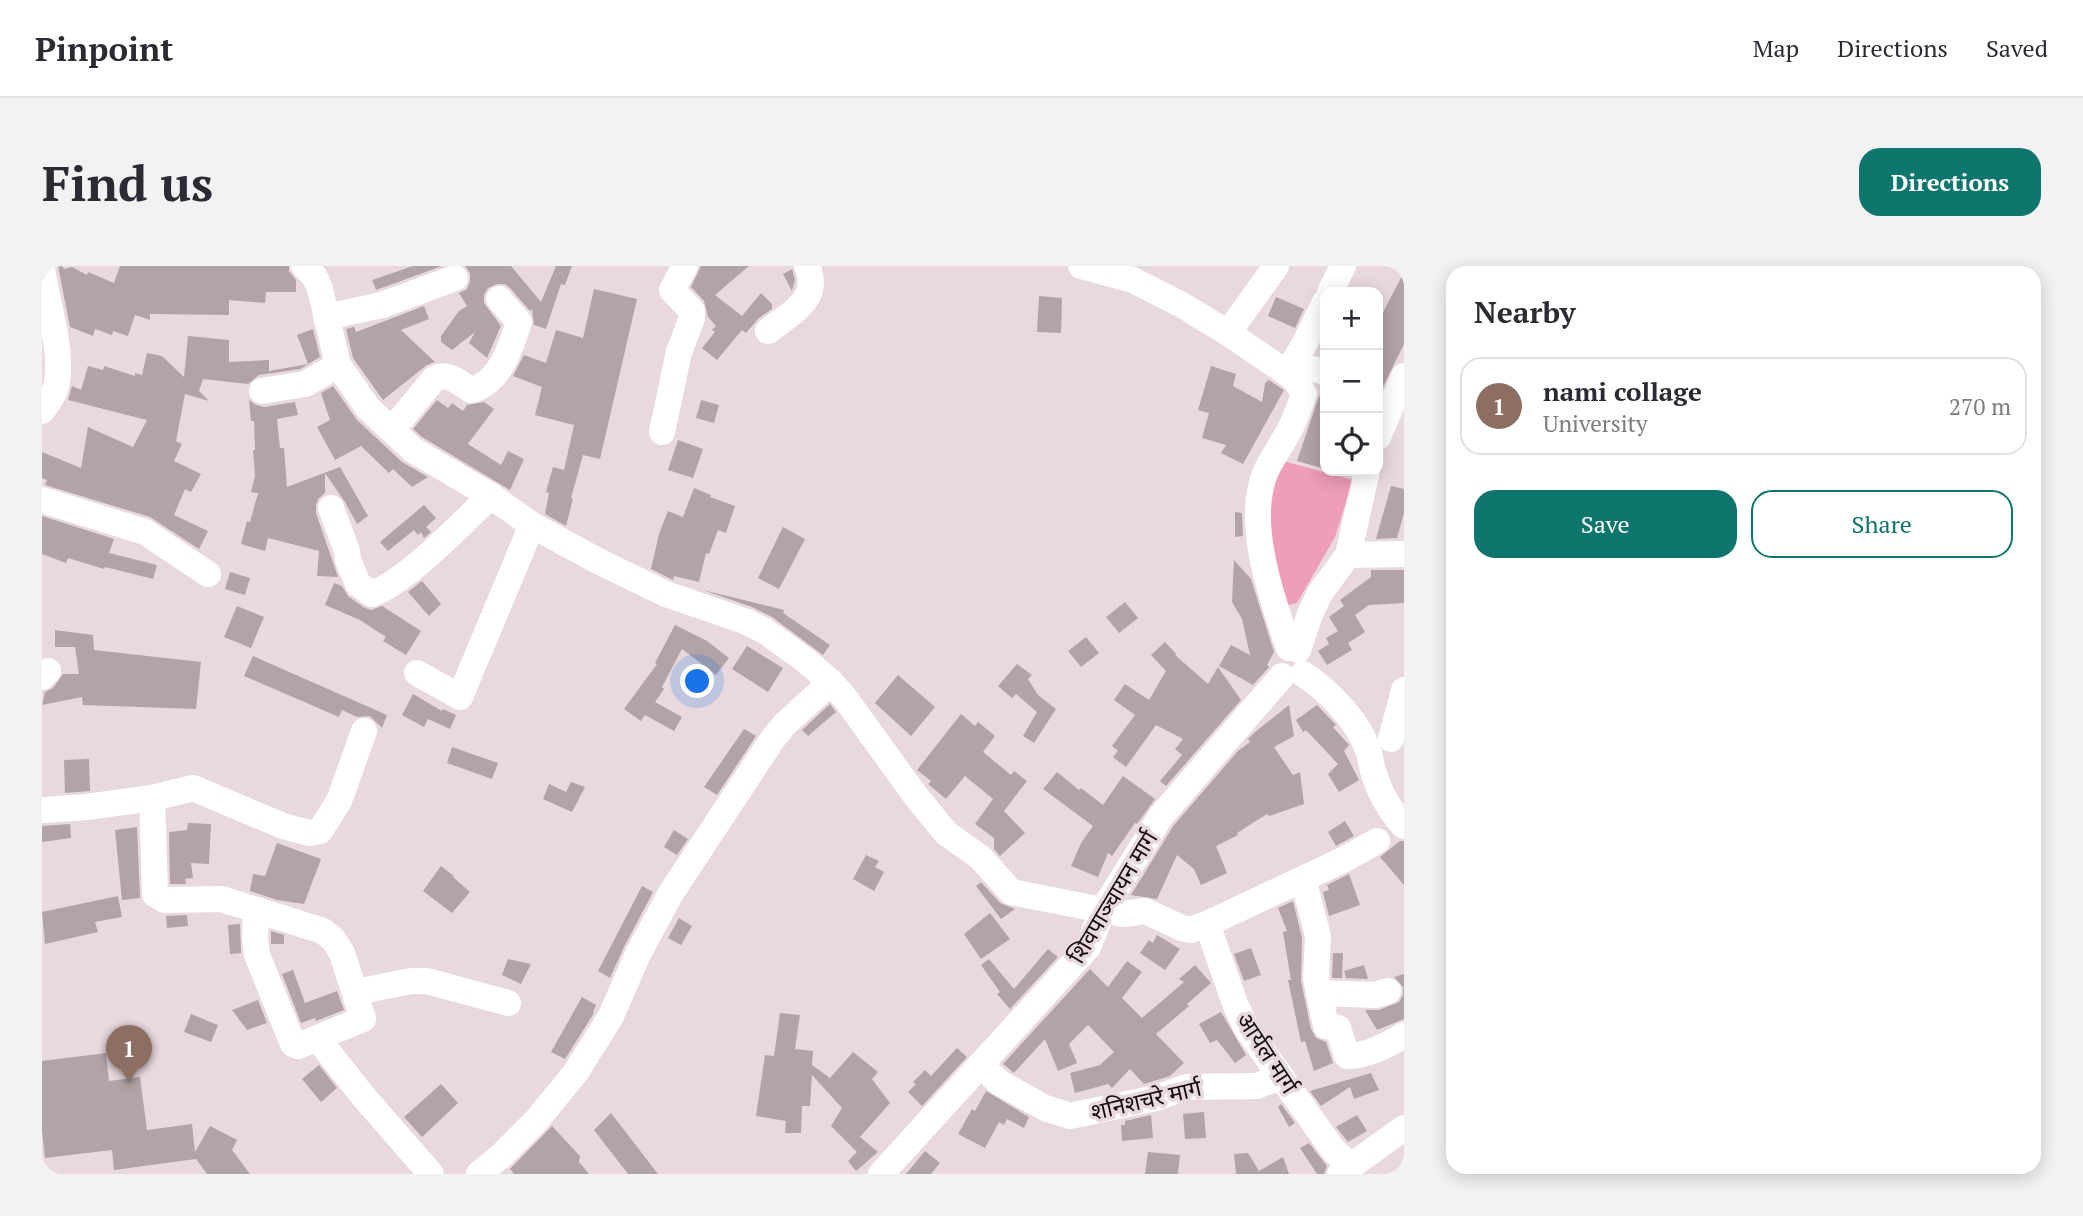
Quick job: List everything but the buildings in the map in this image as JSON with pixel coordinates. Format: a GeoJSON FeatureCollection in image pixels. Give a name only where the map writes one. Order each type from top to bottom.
{"type":"FeatureCollection","features":[{"type":"Feature","properties":{"kind":"street"},"geometry":{"type":"LineString","coordinates":[[304,266],[315,277],[320,289],[338,365],[368,408],[413,450],[491,496],[532,525],[666,594],[747,622],[765,631],[831,682],[946,833],[981,858],[1011,892],[1123,914],[1145,911],[1174,926],[1191,930],[1273,904],[1303,879],[1377,841]]}},
{"type":"Feature","properties":{"kind":"street"},"geometry":{"type":"LineString","coordinates":[[662,432],[679,352],[692,318],[692,311],[673,290],[685,266]]}},
{"type":"Feature","properties":{"kind":"street"},"geometry":{"type":"LineString","coordinates":[[768,331],[809,296],[813,279],[807,266]]}},
{"type":"Feature","properties":{"kind":"street"},"geometry":{"type":"LineString","coordinates":[[1081,266],[1133,280],[1182,305],[1296,380],[1304,394],[1291,426],[1266,471],[1259,493],[1260,533],[1267,582],[1293,662],[1340,705],[1387,742]]}},
{"type":"Feature","properties":{"kind":"street"},"geometry":{"type":"LineString","coordinates":[[1228,333],[1276,266]]}},
{"type":"Feature","properties":{"kind":"street"},"geometry":{"type":"LineString","coordinates":[[1332,287],[1343,266]]}},
{"type":"Feature","properties":{"kind":"street"},"geometry":{"type":"LineString","coordinates":[[42,268],[51,307],[57,360],[55,391],[42,411]]}},
{"type":"Feature","properties":{"kind":"street"},"geometry":{"type":"LineString","coordinates":[[326,317],[382,305],[454,278]]}},
{"type":"Feature","properties":{"kind":"street"},"geometry":{"type":"LineString","coordinates":[[393,430],[434,379],[441,375],[448,376],[471,390],[483,387],[492,378],[510,350],[519,321],[499,299]]}},
{"type":"Feature","properties":{"kind":"street"},"geometry":{"type":"LineString","coordinates":[[1287,373],[1306,343],[1320,313]]}},
{"type":"Feature","properties":{"kind":"street"},"geometry":{"type":"LineString","coordinates":[[262,391],[305,384],[338,365]]}},
{"type":"Feature","properties":{"kind":"street"},"geometry":{"type":"LineString","coordinates":[[1287,373],[1313,369],[1320,371]]}},
{"type":"Feature","properties":{"kind":"street"},"geometry":{"type":"LineString","coordinates":[[1383,420],[1392,389]]}},
{"type":"Feature","properties":{"kind":"street"},"geometry":{"type":"LineString","coordinates":[[1293,662],[1320,593],[1348,555],[1366,476]]}},
{"type":"Feature","properties":{"kind":"street"},"geometry":{"type":"LineString","coordinates":[[331,508],[358,584],[372,594],[386,589],[407,572],[491,496]]}},
{"type":"Feature","properties":{"kind":"street"},"geometry":{"type":"LineString","coordinates":[[42,500],[145,532],[208,574]]}},
{"type":"Feature","properties":{"kind":"street"},"geometry":{"type":"LineString","coordinates":[[417,673],[460,697],[532,525]]}},
{"type":"Feature","properties":{"kind":"street"},"geometry":{"type":"LineString","coordinates":[[1348,555],[1404,554]]}},
{"type":"Feature","properties":{"kind":"street","name":"शिवपाञ्चायन मार्ग"},"geometry":{"type":"LineString","coordinates":[[881,1174],[1088,947],[1103,910],[1161,817],[1293,662]]}},
{"type":"Feature","properties":{"kind":"street"},"geometry":{"type":"LineString","coordinates":[[479,1174],[536,1121],[576,1072],[611,1016],[638,954],[671,893],[772,740],[784,725],[831,682]]}},
{"type":"Feature","properties":{"kind":"street"},"geometry":{"type":"LineString","coordinates":[[1404,690],[1375,776],[1384,798],[1404,827]]}},
{"type":"Feature","properties":{"kind":"street"},"geometry":{"type":"LineString","coordinates":[[42,810],[152,798],[193,788],[283,826],[309,833],[320,831],[338,801],[364,731]]}},
{"type":"Feature","properties":{"kind":"street"},"geometry":{"type":"LineString","coordinates":[[152,798],[155,894],[165,900],[222,899],[323,931],[333,939],[342,953],[363,1019],[318,1039],[298,1046],[293,1044],[257,955],[256,910]]}},
{"type":"Feature","properties":{"kind":"street"},"geometry":{"type":"LineString","coordinates":[[1303,879],[1318,936],[1317,978],[1326,1026],[1338,1028],[1348,1056],[1363,1054],[1394,1042],[1404,1035]]}},
{"type":"Feature","properties":{"kind":"street","name":"आर्यल मार्ग"},"geometry":{"type":"LineString","coordinates":[[1207,924],[1247,1029],[1348,1171]]}},
{"type":"Feature","properties":{"kind":"street"},"geometry":{"type":"LineString","coordinates":[[356,992],[411,981],[427,981],[508,1003]]}},
{"type":"Feature","properties":{"kind":"street"},"geometry":{"type":"LineString","coordinates":[[1319,993],[1378,989]]}},
{"type":"Feature","properties":{"kind":"street"},"geometry":{"type":"LineString","coordinates":[[318,1039],[431,1174]]}},
{"type":"Feature","properties":{"kind":"street","name":"शनिशचरे मार्ग"},"geometry":{"type":"LineString","coordinates":[[980,1065],[1000,1083],[1045,1108],[1070,1116],[1156,1098],[1187,1087],[1257,1086],[1281,1076]]}},
{"type":"Feature","properties":{"kind":"street"},"geometry":{"type":"LineString","coordinates":[[1348,1171],[1404,1128]]}},
{"type":"Feature","properties":{"kind":"shaded area"},"geometry":{"type":"Polygon","coordinates":[[[1276,459],[1320,471],[1320,476],[1338,476],[1353,480],[1335,537],[1297,603],[1281,607],[1267,527],[1276,459]]]}},
{"type":"Feature","properties":{"kind":"place","name":"nami collage"},"geometry":{"type":"Point","coordinates":[129,1083]}}]}
